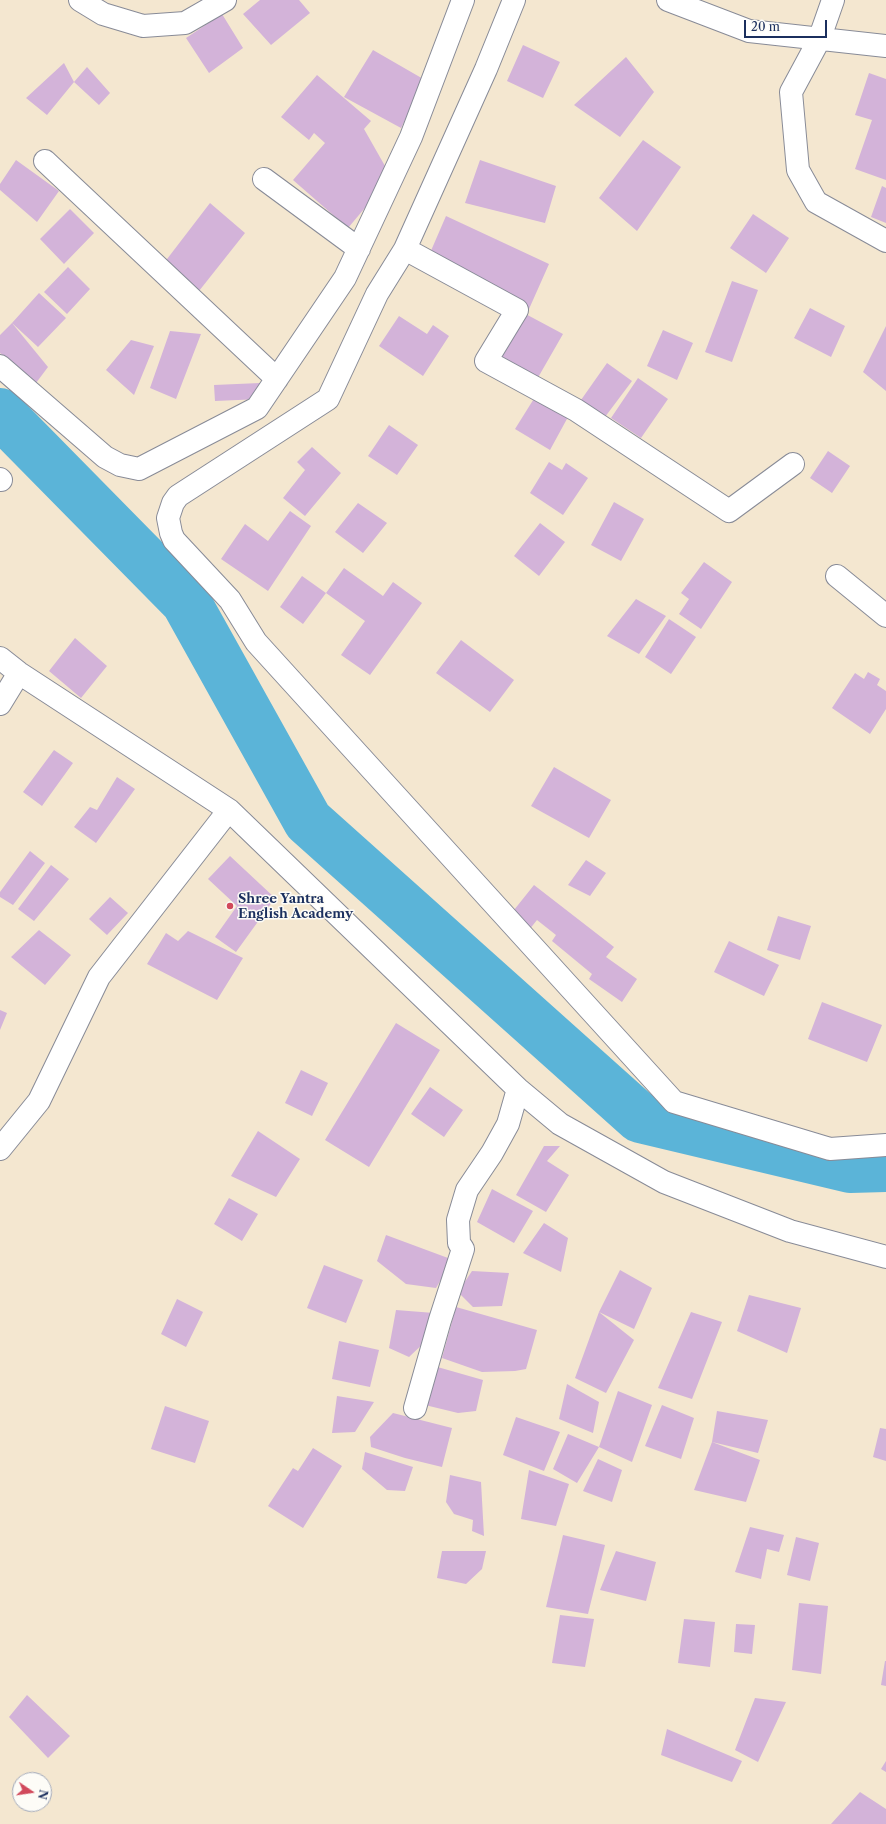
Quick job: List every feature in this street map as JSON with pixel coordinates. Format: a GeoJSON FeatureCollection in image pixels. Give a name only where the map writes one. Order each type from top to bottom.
{"type":"FeatureCollection","features":[{"type":"Feature","properties":{"kind":"street"},"geometry":{"type":"LineString","coordinates":[[80,0],[102,14],[143,26],[185,23],[225,0]]}},
{"type":"Feature","properties":{"kind":"street"},"geometry":{"type":"LineString","coordinates":[[0,366],[105,457],[120,465],[139,469],[257,408],[345,278],[411,136],[462,0]]}},
{"type":"Feature","properties":{"kind":"street"},"geometry":{"type":"LineString","coordinates":[[514,0],[486,69],[404,249],[377,294],[328,399],[178,496],[173,503],[168,518],[169,526],[174,540],[230,600],[256,642],[674,1102],[830,1149],[886,1145]]}},
{"type":"Feature","properties":{"kind":"street"},"geometry":{"type":"LineString","coordinates":[[668,0],[749,31],[819,40],[886,46]]}},
{"type":"Feature","properties":{"kind":"street"},"geometry":{"type":"LineString","coordinates":[[833,0],[819,40],[790,92],[798,170],[816,202],[886,241]]}},
{"type":"Feature","properties":{"kind":"street"},"geometry":{"type":"LineString","coordinates":[[45,161],[277,379]]}},
{"type":"Feature","properties":{"kind":"street"},"geometry":{"type":"LineString","coordinates":[[264,179],[359,249]]}},
{"type":"Feature","properties":{"kind":"street"},"geometry":{"type":"LineString","coordinates":[[404,249],[517,310],[486,361],[576,410],[730,511],[793,464]]}},
{"type":"Feature","properties":{"kind":"street"},"geometry":{"type":"LineString","coordinates":[[345,278],[377,294]]}},
{"type":"Feature","properties":{"kind":"street"},"geometry":{"type":"LineString","coordinates":[[837,576],[886,616]]}},
{"type":"Feature","properties":{"kind":"street"},"geometry":{"type":"LineString","coordinates":[[0,658],[19,673],[229,810],[518,1089],[560,1124],[664,1182],[790,1231],[886,1257]]}},
{"type":"Feature","properties":{"kind":"street"},"geometry":{"type":"LineString","coordinates":[[0,704],[19,673]]}},
{"type":"Feature","properties":{"kind":"street"},"geometry":{"type":"LineString","coordinates":[[0,1148],[39,1101],[99,977],[229,810]]}},
{"type":"Feature","properties":{"kind":"street"},"geometry":{"type":"LineString","coordinates":[[416,1408],[440,1320],[463,1249],[459,1243],[458,1220],[467,1190],[492,1154],[508,1124],[518,1089]]}},
{"type":"Feature","properties":{"kind":"building"},"geometry":{"type":"Polygon","coordinates":[[[260,0],[299,0],[310,13],[271,45],[243,14],[260,0]]]}},
{"type":"Feature","properties":{"kind":"building"},"geometry":{"type":"Polygon","coordinates":[[[222,14],[243,48],[209,73],[186,38],[222,14]]]}},
{"type":"Feature","properties":{"kind":"building"},"geometry":{"type":"Polygon","coordinates":[[[523,45],[560,62],[543,98],[507,81],[523,45]]]}},
{"type":"Feature","properties":{"kind":"building"},"geometry":{"type":"Polygon","coordinates":[[[373,50],[425,80],[401,128],[344,97],[373,50]]]}},
{"type":"Feature","properties":{"kind":"building"},"geometry":{"type":"Polygon","coordinates":[[[626,57],[654,92],[620,137],[574,105],[626,57]]]}},
{"type":"Feature","properties":{"kind":"building"},"geometry":{"type":"Polygon","coordinates":[[[64,63],[74,82],[47,115],[26,98],[64,63]]]}},
{"type":"Feature","properties":{"kind":"building"},"geometry":{"type":"Polygon","coordinates":[[[87,67],[110,93],[99,105],[74,82],[87,67]]]}},
{"type":"Feature","properties":{"kind":"building"},"geometry":{"type":"Polygon","coordinates":[[[869,73],[886,79],[886,180],[855,169],[872,120],[855,115],[869,73]]]}},
{"type":"Feature","properties":{"kind":"building"},"geometry":{"type":"Polygon","coordinates":[[[317,75],[371,121],[364,129],[385,166],[380,190],[348,228],[293,180],[325,143],[314,133],[309,140],[281,117],[317,75]]]}},
{"type":"Feature","properties":{"kind":"building"},"geometry":{"type":"Polygon","coordinates":[[[643,140],[681,167],[637,231],[599,198],[643,140]]]}},
{"type":"Feature","properties":{"kind":"building"},"geometry":{"type":"Polygon","coordinates":[[[16,160],[59,191],[37,222],[0,190],[0,184],[16,160]]]}},
{"type":"Feature","properties":{"kind":"building"},"geometry":{"type":"Polygon","coordinates":[[[480,160],[556,186],[545,223],[465,203],[480,160]]]}},
{"type":"Feature","properties":{"kind":"building"},"geometry":{"type":"Polygon","coordinates":[[[882,186],[886,188],[886,223],[871,217],[882,186]]]}},
{"type":"Feature","properties":{"kind":"building"},"geometry":{"type":"Polygon","coordinates":[[[210,203],[245,233],[199,291],[164,263],[210,203]]]}},
{"type":"Feature","properties":{"kind":"building"},"geometry":{"type":"Polygon","coordinates":[[[70,209],[94,233],[64,264],[40,239],[70,209]]]}},
{"type":"Feature","properties":{"kind":"building"},"geometry":{"type":"Polygon","coordinates":[[[753,214],[789,238],[766,273],[730,248],[753,214]]]}},
{"type":"Feature","properties":{"kind":"building"},"geometry":{"type":"Polygon","coordinates":[[[446,216],[549,264],[529,309],[483,287],[430,253],[446,216]]]}},
{"type":"Feature","properties":{"kind":"building"},"geometry":{"type":"Polygon","coordinates":[[[68,267],[90,289],[67,314],[44,292],[68,267]]]}},
{"type":"Feature","properties":{"kind":"building"},"geometry":{"type":"Polygon","coordinates":[[[732,281],[758,290],[732,362],[705,352],[732,281]]]}},
{"type":"Feature","properties":{"kind":"building"},"geometry":{"type":"Polygon","coordinates":[[[39,293],[66,318],[38,347],[12,323],[39,293]]]}},
{"type":"Feature","properties":{"kind":"building"},"geometry":{"type":"Polygon","coordinates":[[[810,308],[845,326],[831,357],[794,338],[810,308]]]}},
{"type":"Feature","properties":{"kind":"building"},"geometry":{"type":"Polygon","coordinates":[[[520,311],[563,334],[536,381],[495,356],[520,311]]]}},
{"type":"Feature","properties":{"kind":"building"},"geometry":{"type":"Polygon","coordinates":[[[399,316],[427,334],[433,325],[449,336],[423,376],[379,346],[399,316]]]}},
{"type":"Feature","properties":{"kind":"building"},"geometry":{"type":"Polygon","coordinates":[[[12,323],[48,367],[36,383],[0,353],[0,335],[12,323]]]}},
{"type":"Feature","properties":{"kind":"building"},"geometry":{"type":"Polygon","coordinates":[[[886,326],[886,391],[863,372],[886,326]]]}},
{"type":"Feature","properties":{"kind":"building"},"geometry":{"type":"Polygon","coordinates":[[[663,330],[693,343],[677,380],[647,366],[663,330]]]}},
{"type":"Feature","properties":{"kind":"building"},"geometry":{"type":"Polygon","coordinates":[[[170,331],[201,334],[176,399],[150,388],[170,331]]]}},
{"type":"Feature","properties":{"kind":"building"},"geometry":{"type":"Polygon","coordinates":[[[131,340],[154,346],[134,395],[106,370],[131,340]]]}},
{"type":"Feature","properties":{"kind":"building"},"geometry":{"type":"Polygon","coordinates":[[[607,363],[632,381],[605,417],[581,400],[607,363]]]}},
{"type":"Feature","properties":{"kind":"building"},"geometry":{"type":"Polygon","coordinates":[[[638,378],[668,399],[641,438],[611,418],[638,378]]]}},
{"type":"Feature","properties":{"kind":"building"},"geometry":{"type":"Polygon","coordinates":[[[260,383],[261,399],[215,401],[214,385],[260,383]]]}},
{"type":"Feature","properties":{"kind":"building"},"geometry":{"type":"Polygon","coordinates":[[[535,397],[568,417],[550,450],[515,429],[535,397]]]}},
{"type":"Feature","properties":{"kind":"building"},"geometry":{"type":"Polygon","coordinates":[[[389,425],[418,445],[397,475],[368,456],[389,425]]]}},
{"type":"Feature","properties":{"kind":"building"},"geometry":{"type":"Polygon","coordinates":[[[312,447],[341,473],[305,516],[283,498],[305,470],[297,462],[312,447]]]}},
{"type":"Feature","properties":{"kind":"building"},"geometry":{"type":"Polygon","coordinates":[[[828,451],[850,466],[832,493],[810,478],[828,451]]]}},
{"type":"Feature","properties":{"kind":"building"},"geometry":{"type":"Polygon","coordinates":[[[549,462],[562,470],[566,463],[588,478],[563,515],[530,493],[549,462]]]}},
{"type":"Feature","properties":{"kind":"building"},"geometry":{"type":"Polygon","coordinates":[[[614,502],[644,519],[621,561],[591,545],[614,502]]]}},
{"type":"Feature","properties":{"kind":"building"},"geometry":{"type":"Polygon","coordinates":[[[358,503],[387,523],[363,553],[335,532],[358,503]]]}},
{"type":"Feature","properties":{"kind":"building"},"geometry":{"type":"Polygon","coordinates":[[[290,511],[311,526],[268,591],[221,559],[245,524],[268,541],[290,511]]]}},
{"type":"Feature","properties":{"kind":"building"},"geometry":{"type":"Polygon","coordinates":[[[540,523],[565,542],[539,576],[514,556],[540,523]]]}},
{"type":"Feature","properties":{"kind":"building"},"geometry":{"type":"Polygon","coordinates":[[[704,562],[732,582],[701,629],[679,614],[689,599],[681,593],[704,562]]]}},
{"type":"Feature","properties":{"kind":"building"},"geometry":{"type":"Polygon","coordinates":[[[344,568],[383,596],[393,582],[422,603],[370,675],[341,655],[365,621],[326,593],[344,568]]]}},
{"type":"Feature","properties":{"kind":"building"},"geometry":{"type":"Polygon","coordinates":[[[302,576],[326,593],[303,624],[280,607],[302,576]]]}},
{"type":"Feature","properties":{"kind":"building"},"geometry":{"type":"Polygon","coordinates":[[[636,599],[666,616],[639,654],[607,636],[636,599]]]}},
{"type":"Feature","properties":{"kind":"building"},"geometry":{"type":"Polygon","coordinates":[[[669,619],[696,637],[671,674],[645,657],[669,619]]]}},
{"type":"Feature","properties":{"kind":"building"},"geometry":{"type":"Polygon","coordinates":[[[75,638],[107,666],[81,698],[49,671],[75,638]]]}},
{"type":"Feature","properties":{"kind":"building"},"geometry":{"type":"Polygon","coordinates":[[[461,640],[514,680],[490,712],[436,673],[461,640]]]}},
{"type":"Feature","properties":{"kind":"building"},"geometry":{"type":"Polygon","coordinates":[[[868,672],[880,679],[877,685],[886,691],[886,709],[870,734],[832,708],[855,673],[864,679],[868,672]]]}},
{"type":"Feature","properties":{"kind":"building"},"geometry":{"type":"Polygon","coordinates":[[[54,750],[73,763],[42,806],[23,792],[54,750]]]}},
{"type":"Feature","properties":{"kind":"building"},"geometry":{"type":"Polygon","coordinates":[[[554,767],[611,800],[589,838],[531,806],[554,767]]]}},
{"type":"Feature","properties":{"kind":"building"},"geometry":{"type":"Polygon","coordinates":[[[117,777],[135,789],[96,843],[74,827],[90,807],[97,810],[117,777]]]}},
{"type":"Feature","properties":{"kind":"building"},"geometry":{"type":"Polygon","coordinates":[[[30,851],[45,863],[13,905],[0,897],[0,892],[30,851]]]}},
{"type":"Feature","properties":{"kind":"building"},"geometry":{"type":"Polygon","coordinates":[[[230,856],[275,898],[236,952],[215,937],[237,906],[208,879],[230,856]]]}},
{"type":"Feature","properties":{"kind":"building"},"geometry":{"type":"Polygon","coordinates":[[[586,860],[606,873],[590,896],[568,885],[586,860]]]}},
{"type":"Feature","properties":{"kind":"building"},"geometry":{"type":"Polygon","coordinates":[[[51,865],[69,879],[34,921],[18,909],[51,865]]]}},
{"type":"Feature","properties":{"kind":"building"},"geometry":{"type":"Polygon","coordinates":[[[534,885],[614,947],[606,957],[637,979],[622,1002],[589,979],[592,974],[552,941],[556,935],[537,920],[529,930],[510,915],[534,885]]]}},
{"type":"Feature","properties":{"kind":"building"},"geometry":{"type":"Polygon","coordinates":[[[110,897],[128,913],[107,935],[89,919],[110,897]]]}},
{"type":"Feature","properties":{"kind":"building"},"geometry":{"type":"Polygon","coordinates":[[[778,916],[811,926],[800,960],[767,950],[778,916]]]}},
{"type":"Feature","properties":{"kind":"building"},"geometry":{"type":"Polygon","coordinates":[[[39,930],[71,955],[45,985],[11,957],[39,930]]]}},
{"type":"Feature","properties":{"kind":"building"},"geometry":{"type":"Polygon","coordinates":[[[188,931],[243,958],[217,1000],[147,964],[166,933],[178,941],[188,931]]]}},
{"type":"Feature","properties":{"kind":"building"},"geometry":{"type":"Polygon","coordinates":[[[729,941],[779,965],[764,996],[714,972],[729,941]]]}},
{"type":"Feature","properties":{"kind":"building"},"geometry":{"type":"Polygon","coordinates":[[[822,1002],[882,1025],[867,1062],[808,1039],[822,1002]]]}},
{"type":"Feature","properties":{"kind":"building"},"geometry":{"type":"Polygon","coordinates":[[[0,1010],[7,1013],[0,1030],[0,1010]]]}},
{"type":"Feature","properties":{"kind":"building"},"geometry":{"type":"Polygon","coordinates":[[[396,1023],[440,1050],[369,1167],[325,1140],[396,1023]]]}},
{"type":"Feature","properties":{"kind":"building"},"geometry":{"type":"Polygon","coordinates":[[[301,1070],[328,1083],[312,1116],[285,1103],[301,1070]]]}},
{"type":"Feature","properties":{"kind":"building"},"geometry":{"type":"Polygon","coordinates":[[[430,1087],[463,1110],[444,1137],[411,1114],[430,1087]]]}},
{"type":"Feature","properties":{"kind":"building"},"geometry":{"type":"Polygon","coordinates":[[[258,1131],[300,1159],[276,1197],[231,1176],[258,1131]]]}},
{"type":"Feature","properties":{"kind":"building"},"geometry":{"type":"Polygon","coordinates":[[[544,1146],[560,1146],[547,1161],[569,1175],[546,1212],[516,1195],[544,1146]]]}},
{"type":"Feature","properties":{"kind":"building"},"geometry":{"type":"Polygon","coordinates":[[[492,1189],[533,1211],[514,1243],[477,1222],[492,1189]]]}},
{"type":"Feature","properties":{"kind":"building"},"geometry":{"type":"Polygon","coordinates":[[[229,1198],[258,1214],[242,1241],[214,1224],[229,1198]]]}},
{"type":"Feature","properties":{"kind":"building"},"geometry":{"type":"Polygon","coordinates":[[[544,1223],[568,1238],[561,1272],[523,1253],[544,1223]]]}},
{"type":"Feature","properties":{"kind":"building"},"geometry":{"type":"Polygon","coordinates":[[[386,1235],[448,1258],[446,1271],[436,1288],[406,1284],[377,1261],[386,1235]]]}},
{"type":"Feature","properties":{"kind":"building"},"geometry":{"type":"Polygon","coordinates":[[[324,1265],[363,1280],[346,1323],[307,1308],[324,1265]]]}},
{"type":"Feature","properties":{"kind":"building"},"geometry":{"type":"Polygon","coordinates":[[[620,1270],[652,1288],[634,1329],[599,1312],[620,1270]]]}},
{"type":"Feature","properties":{"kind":"building"},"geometry":{"type":"Polygon","coordinates":[[[472,1271],[509,1273],[502,1306],[473,1307],[458,1292],[472,1271]]]}},
{"type":"Feature","properties":{"kind":"building"},"geometry":{"type":"Polygon","coordinates":[[[749,1295],[801,1308],[787,1353],[737,1331],[749,1295]]]}},
{"type":"Feature","properties":{"kind":"building"},"geometry":{"type":"Polygon","coordinates":[[[177,1299],[203,1312],[186,1347],[161,1334],[177,1299]]]}},
{"type":"Feature","properties":{"kind":"building"},"geometry":{"type":"Polygon","coordinates":[[[456,1307],[537,1330],[526,1369],[515,1371],[482,1372],[442,1358],[456,1307]]]}},
{"type":"Feature","properties":{"kind":"building"},"geometry":{"type":"Polygon","coordinates":[[[396,1310],[434,1313],[428,1339],[409,1357],[389,1348],[396,1310]]]}},
{"type":"Feature","properties":{"kind":"building"},"geometry":{"type":"Polygon","coordinates":[[[599,1312],[634,1340],[606,1393],[575,1378],[599,1312]]]}},
{"type":"Feature","properties":{"kind":"building"},"geometry":{"type":"Polygon","coordinates":[[[691,1312],[722,1322],[692,1399],[658,1388],[691,1312]]]}},
{"type":"Feature","properties":{"kind":"building"},"geometry":{"type":"Polygon","coordinates":[[[339,1341],[379,1350],[370,1387],[332,1379],[339,1341]]]}},
{"type":"Feature","properties":{"kind":"building"},"geometry":{"type":"Polygon","coordinates":[[[434,1366],[483,1380],[476,1411],[458,1413],[425,1405],[434,1366]]]}},
{"type":"Feature","properties":{"kind":"building"},"geometry":{"type":"Polygon","coordinates":[[[567,1384],[599,1402],[593,1433],[559,1419],[567,1384]]]}},
{"type":"Feature","properties":{"kind":"building"},"geometry":{"type":"Polygon","coordinates":[[[618,1391],[652,1405],[632,1462],[599,1447],[618,1391]]]}},
{"type":"Feature","properties":{"kind":"building"},"geometry":{"type":"Polygon","coordinates":[[[337,1396],[374,1402],[355,1432],[332,1433],[337,1396]]]}},
{"type":"Feature","properties":{"kind":"building"},"geometry":{"type":"Polygon","coordinates":[[[662,1405],[694,1418],[681,1459],[645,1446],[662,1405]]]}},
{"type":"Feature","properties":{"kind":"building"},"geometry":{"type":"Polygon","coordinates":[[[165,1406],[209,1421],[195,1463],[151,1449],[165,1406]]]}},
{"type":"Feature","properties":{"kind":"building"},"geometry":{"type":"Polygon","coordinates":[[[717,1411],[768,1420],[758,1453],[712,1442],[717,1411]]]}},
{"type":"Feature","properties":{"kind":"building"},"geometry":{"type":"Polygon","coordinates":[[[393,1413],[452,1428],[442,1467],[405,1458],[371,1447],[370,1437],[393,1413]]]}},
{"type":"Feature","properties":{"kind":"building"},"geometry":{"type":"Polygon","coordinates":[[[516,1417],[560,1432],[544,1471],[503,1455],[516,1417]]]}},
{"type":"Feature","properties":{"kind":"building"},"geometry":{"type":"Polygon","coordinates":[[[880,1428],[886,1429],[886,1461],[873,1457],[880,1428]]]}},
{"type":"Feature","properties":{"kind":"building"},"geometry":{"type":"Polygon","coordinates":[[[568,1434],[599,1447],[577,1483],[553,1469],[568,1434]]]}},
{"type":"Feature","properties":{"kind":"building"},"geometry":{"type":"Polygon","coordinates":[[[712,1442],[760,1460],[746,1502],[694,1490],[712,1442]]]}},
{"type":"Feature","properties":{"kind":"building"},"geometry":{"type":"Polygon","coordinates":[[[313,1448],[342,1466],[303,1528],[268,1506],[293,1468],[298,1471],[313,1448]]]}},
{"type":"Feature","properties":{"kind":"building"},"geometry":{"type":"Polygon","coordinates":[[[365,1452],[413,1467],[405,1491],[387,1490],[362,1469],[365,1452]]]}},
{"type":"Feature","properties":{"kind":"building"},"geometry":{"type":"Polygon","coordinates":[[[598,1459],[622,1470],[612,1502],[583,1491],[598,1459]]]}},
{"type":"Feature","properties":{"kind":"building"},"geometry":{"type":"Polygon","coordinates":[[[529,1470],[569,1484],[556,1526],[521,1519],[529,1470]]]}},
{"type":"Feature","properties":{"kind":"building"},"geometry":{"type":"Polygon","coordinates":[[[450,1475],[481,1482],[484,1536],[472,1531],[473,1520],[454,1514],[446,1502],[450,1475]]]}},
{"type":"Feature","properties":{"kind":"building"},"geometry":{"type":"Polygon","coordinates":[[[750,1527],[784,1535],[779,1552],[767,1549],[761,1579],[735,1572],[750,1527]]]}},
{"type":"Feature","properties":{"kind":"building"},"geometry":{"type":"Polygon","coordinates":[[[563,1535],[605,1545],[588,1614],[546,1607],[563,1535]]]}},
{"type":"Feature","properties":{"kind":"building"},"geometry":{"type":"Polygon","coordinates":[[[796,1537],[819,1543],[810,1581],[787,1575],[796,1537]]]}},
{"type":"Feature","properties":{"kind":"building"},"geometry":{"type":"Polygon","coordinates":[[[442,1551],[486,1551],[482,1569],[466,1584],[437,1578],[442,1551]]]}},
{"type":"Feature","properties":{"kind":"building"},"geometry":{"type":"Polygon","coordinates":[[[616,1551],[656,1562],[646,1601],[600,1590],[616,1551]]]}},
{"type":"Feature","properties":{"kind":"building"},"geometry":{"type":"Polygon","coordinates":[[[799,1603],[828,1606],[821,1674],[792,1670],[799,1603]]]}},
{"type":"Feature","properties":{"kind":"building"},"geometry":{"type":"Polygon","coordinates":[[[560,1615],[594,1619],[585,1667],[552,1663],[560,1615]]]}},
{"type":"Feature","properties":{"kind":"building"},"geometry":{"type":"Polygon","coordinates":[[[684,1619],[715,1622],[710,1667],[678,1663],[684,1619]]]}},
{"type":"Feature","properties":{"kind":"building"},"geometry":{"type":"Polygon","coordinates":[[[736,1624],[755,1625],[752,1654],[734,1652],[736,1624]]]}},
{"type":"Feature","properties":{"kind":"building"},"geometry":{"type":"Polygon","coordinates":[[[886,1661],[886,1686],[881,1685],[886,1661]]]}},
{"type":"Feature","properties":{"kind":"building"},"geometry":{"type":"Polygon","coordinates":[[[27,1695],[70,1736],[48,1758],[9,1717],[27,1695]]]}},
{"type":"Feature","properties":{"kind":"building"},"geometry":{"type":"Polygon","coordinates":[[[755,1698],[786,1702],[758,1762],[735,1750],[755,1698]]]}},
{"type":"Feature","properties":{"kind":"building"},"geometry":{"type":"Polygon","coordinates":[[[667,1729],[742,1761],[732,1782],[661,1755],[667,1729]]]}},
{"type":"Feature","properties":{"kind":"building"},"geometry":{"type":"Polygon","coordinates":[[[886,1761],[886,1772],[881,1769],[886,1761]]]}},
{"type":"Feature","properties":{"kind":"building"},"geometry":{"type":"Polygon","coordinates":[[[860,1792],[886,1809],[886,1824],[831,1824],[860,1792]]]}},
{"type":"Feature","properties":{"kind":"waterway"},"geometry":{"type":"LineString","coordinates":[[0,413],[186,602],[308,821],[640,1118],[850,1168],[886,1167]]}},
{"type":"Feature","properties":{"kind":"place","name":"Shree Yantra English Academy"},"geometry":{"type":"Point","coordinates":[230,906]}}]}
